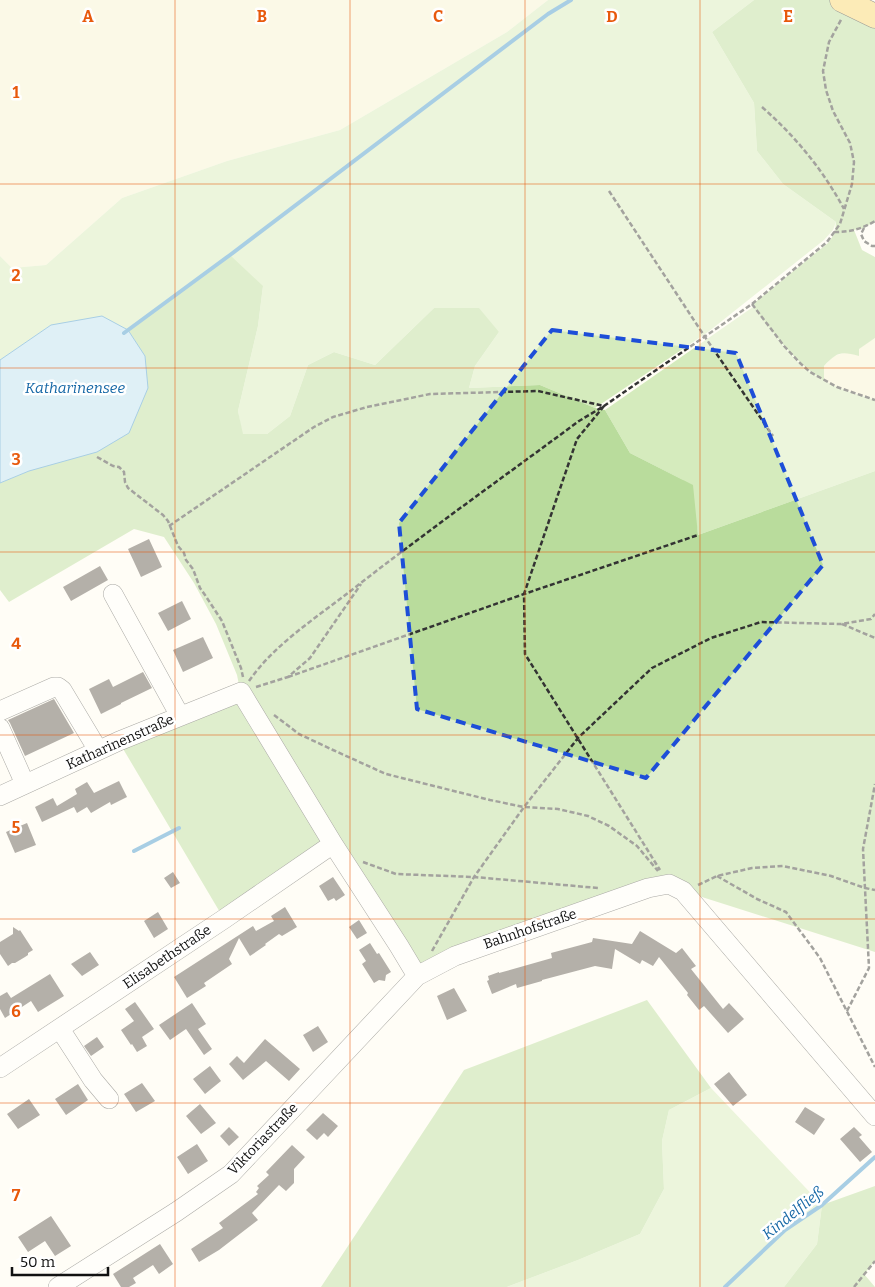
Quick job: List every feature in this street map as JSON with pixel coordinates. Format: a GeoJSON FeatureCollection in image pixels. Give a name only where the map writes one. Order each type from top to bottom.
{"type":"FeatureCollection","features":[{"type":"Feature","properties":{"kind":"main road"},"geometry":{"type":"LineString","coordinates":[[843,0],[875,16]]}},
{"type":"Feature","properties":{"kind":"street"},"geometry":{"type":"LineString","coordinates":[[113,594],[180,716]]}},
{"type":"Feature","properties":{"kind":"street"},"geometry":{"type":"LineString","coordinates":[[0,711],[54,687],[58,687],[62,690],[98,750]]}},
{"type":"Feature","properties":{"kind":"street","name":"Katharinenstraße"},"geometry":{"type":"LineString","coordinates":[[0,796],[98,750],[242,690]]}},
{"type":"Feature","properties":{"kind":"street"},"geometry":{"type":"LineString","coordinates":[[242,690],[337,849],[417,976]]}},
{"type":"Feature","properties":{"kind":"street"},"geometry":{"type":"LineString","coordinates":[[0,728],[25,784]]}},
{"type":"Feature","properties":{"kind":"street","name":"Elisabethstraße"},"geometry":{"type":"LineString","coordinates":[[0,1068],[216,924],[337,849]]}},
{"type":"Feature","properties":{"kind":"street","name":"Bahnhofstraße"},"geometry":{"type":"LineString","coordinates":[[417,976],[455,956],[648,888],[676,888]]}},
{"type":"Feature","properties":{"kind":"street"},"geometry":{"type":"LineString","coordinates":[[676,888],[875,1116]]}},
{"type":"Feature","properties":{"kind":"street","name":"Viktoriastraße"},"geometry":{"type":"LineString","coordinates":[[58,1287],[176,1212],[231,1174],[417,976]]}},
{"type":"Feature","properties":{"kind":"street"},"geometry":{"type":"LineString","coordinates":[[60,1029],[93,1080],[109,1099]]}},
{"type":"Feature","properties":{"kind":"path"},"geometry":{"type":"LineString","coordinates":[[242,690],[272,652],[362,581],[578,421],[604,406],[752,304],[827,242],[840,224],[852,184],[854,162],[850,143],[833,111],[826,90],[823,71],[829,42],[844,16],[843,0]]}},
{"type":"Feature","properties":{"kind":"path"},"geometry":{"type":"LineString","coordinates":[[762,107],[813,160],[832,187],[844,211]]}},
{"type":"Feature","properties":{"kind":"path"},"geometry":{"type":"LineString","coordinates":[[608,191],[773,436]]}},
{"type":"Feature","properties":{"kind":"path"},"geometry":{"type":"LineString","coordinates":[[834,232],[864,228],[875,221]]}},
{"type":"Feature","properties":{"kind":"path"},"geometry":{"type":"LineString","coordinates":[[864,228],[861,234],[864,241],[875,246]]}},
{"type":"Feature","properties":{"kind":"path"},"geometry":{"type":"LineString","coordinates":[[752,304],[784,346],[810,372],[837,387],[875,400]]}},
{"type":"Feature","properties":{"kind":"path"},"geometry":{"type":"LineString","coordinates":[[169,526],[314,427],[333,417],[366,407],[430,394],[538,391],[604,406]]}},
{"type":"Feature","properties":{"kind":"path"},"geometry":{"type":"LineString","coordinates":[[604,406],[577,439],[524,594],[525,654],[676,888]]}},
{"type":"Feature","properties":{"kind":"path"},"geometry":{"type":"LineString","coordinates":[[97,457],[113,466],[119,467],[124,472],[126,485],[164,515],[168,521],[178,546],[190,564],[200,588],[222,621],[241,668],[242,690]]}},
{"type":"Feature","properties":{"kind":"path"},"geometry":{"type":"LineString","coordinates":[[242,690],[288,677],[698,535]]}},
{"type":"Feature","properties":{"kind":"path"},"geometry":{"type":"LineString","coordinates":[[288,677],[310,658],[362,581]]}},
{"type":"Feature","properties":{"kind":"path"},"geometry":{"type":"LineString","coordinates":[[432,952],[474,877],[524,807],[578,738],[652,668],[710,638],[760,622],[841,624],[871,619],[875,614]]}},
{"type":"Feature","properties":{"kind":"path"},"geometry":{"type":"LineString","coordinates":[[841,624],[875,638]]}},
{"type":"Feature","properties":{"kind":"path"},"geometry":{"type":"LineString","coordinates":[[267,709],[298,734],[386,774],[490,800],[524,807],[558,809],[588,816],[609,826],[637,846],[676,888]]}},
{"type":"Feature","properties":{"kind":"path"},"geometry":{"type":"LineString","coordinates":[[847,1011],[870,968],[863,849],[875,784]]}},
{"type":"Feature","properties":{"kind":"path"},"geometry":{"type":"LineString","coordinates":[[337,849],[396,874],[474,877],[599,889],[616,899]]}},
{"type":"Feature","properties":{"kind":"path"},"geometry":{"type":"LineString","coordinates":[[676,888],[752,868],[783,866],[831,876],[875,890]]}},
{"type":"Feature","properties":{"kind":"path"},"geometry":{"type":"LineString","coordinates":[[717,876],[786,912],[820,958],[875,1067]]}},
{"type":"Feature","properties":{"kind":"path"},"geometry":{"type":"LineString","coordinates":[[854,1287],[875,1261]]}},
{"type":"Feature","properties":{"kind":"highlighted area"},"geometry":{"type":"Polygon","coordinates":[[[552,330],[736,353],[823,565],[646,778],[417,709],[399,523],[552,330]]]}},
{"type":"Feature","properties":{"kind":"shaded area"},"geometry":{"type":"Polygon","coordinates":[[[0,0],[548,0],[507,32],[340,130],[227,161],[122,198],[46,265],[12,268],[0,256],[0,0]]]}},
{"type":"Feature","properties":{"kind":"shaded area"},"geometry":{"type":"Polygon","coordinates":[[[875,338],[875,400],[824,381],[824,366],[834,356],[858,349],[875,338]]]}},
{"type":"Feature","properties":{"kind":"green space"},"geometry":{"type":"Polygon","coordinates":[[[548,0],[754,0],[712,32],[754,103],[757,151],[783,184],[836,222],[833,230],[824,240],[708,332],[595,408],[540,385],[469,388],[475,366],[499,332],[434,308],[375,365],[334,352],[308,365],[290,416],[267,434],[242,434],[238,411],[258,326],[263,286],[189,413],[0,483],[29,471],[51,325],[0,360],[0,256],[12,268],[46,265],[122,198],[227,161],[340,130],[507,32],[548,0]]]}},
{"type":"Feature","properties":{"kind":"green space"},"geometry":{"type":"Polygon","coordinates":[[[754,0],[837,0],[875,19],[875,221],[864,228],[854,230],[862,250],[875,257],[875,338],[859,349],[859,356],[843,353],[832,358],[824,366],[824,381],[794,357],[753,307],[753,304],[828,243],[835,233],[836,222],[783,184],[757,151],[754,103],[712,32],[754,0]]]}},
{"type":"Feature","properties":{"kind":"green space"},"geometry":{"type":"Polygon","coordinates":[[[230,255],[263,286],[258,326],[238,411],[243,434],[267,434],[290,416],[308,365],[334,352],[375,365],[434,308],[479,308],[499,332],[475,366],[469,388],[540,385],[595,408],[605,410],[630,453],[693,485],[698,535],[875,471],[875,952],[683,891],[668,884],[417,976],[333,844],[224,919],[119,742],[240,690],[237,675],[216,624],[194,583],[164,537],[134,529],[9,602],[0,590],[0,483],[29,471],[145,356],[128,330],[230,255]]]}},
{"type":"Feature","properties":{"kind":"green space"},"geometry":{"type":"Polygon","coordinates":[[[753,307],[787,350],[810,372],[833,385],[875,400],[875,471],[698,535],[683,480],[630,453],[605,410],[753,307]]]}},
{"type":"Feature","properties":{"kind":"green space"},"geometry":{"type":"Polygon","coordinates":[[[647,1000],[711,1088],[669,1110],[662,1141],[664,1189],[640,1234],[507,1287],[321,1287],[464,1070],[647,1000]]]}},
{"type":"Feature","properties":{"kind":"green space"},"geometry":{"type":"Polygon","coordinates":[[[711,1088],[822,1205],[817,1244],[784,1287],[507,1287],[640,1234],[664,1189],[662,1141],[669,1110],[711,1088]]]}},
{"type":"Feature","properties":{"kind":"green space"},"geometry":{"type":"Polygon","coordinates":[[[875,1186],[875,1261],[864,1274],[875,1287],[784,1287],[817,1244],[822,1205],[875,1186]]]}},
{"type":"Feature","properties":{"kind":"water","name":"Katharinensee"},"geometry":{"type":"Polygon","coordinates":[[[102,316],[128,330],[145,356],[148,388],[129,433],[97,452],[29,471],[0,483],[0,360],[51,325],[102,316]]]}},
{"type":"Feature","properties":{"kind":"building"},"geometry":{"type":"Polygon","coordinates":[[[149,539],[162,567],[141,577],[128,549],[149,539]]]}},
{"type":"Feature","properties":{"kind":"building"},"geometry":{"type":"Polygon","coordinates":[[[100,566],[108,580],[71,601],[63,587],[100,566]]]}},
{"type":"Feature","properties":{"kind":"building"},"geometry":{"type":"Polygon","coordinates":[[[182,601],[191,619],[168,631],[158,613],[182,601]]]}},
{"type":"Feature","properties":{"kind":"building"},"geometry":{"type":"Polygon","coordinates":[[[203,637],[213,658],[183,672],[173,650],[203,637]]]}},
{"type":"Feature","properties":{"kind":"building"},"geometry":{"type":"Polygon","coordinates":[[[143,672],[152,688],[101,714],[89,689],[109,679],[113,687],[143,672]]]}},
{"type":"Feature","properties":{"kind":"building"},"geometry":{"type":"Polygon","coordinates":[[[54,699],[74,733],[25,756],[8,720],[54,699]]]}},
{"type":"Feature","properties":{"kind":"building"},"geometry":{"type":"Polygon","coordinates":[[[119,781],[127,797],[111,805],[110,802],[91,813],[87,807],[77,813],[74,807],[42,822],[35,807],[53,798],[57,806],[77,794],[75,789],[87,782],[94,793],[119,781]]]}},
{"type":"Feature","properties":{"kind":"building"},"geometry":{"type":"Polygon","coordinates":[[[27,823],[36,845],[15,853],[6,832],[27,823]]]}},
{"type":"Feature","properties":{"kind":"building"},"geometry":{"type":"Polygon","coordinates":[[[173,872],[180,883],[171,888],[164,878],[173,872]]]}},
{"type":"Feature","properties":{"kind":"building"},"geometry":{"type":"Polygon","coordinates":[[[333,877],[345,895],[336,901],[334,898],[328,901],[319,886],[333,877]]]}},
{"type":"Feature","properties":{"kind":"building"},"geometry":{"type":"Polygon","coordinates":[[[285,907],[297,927],[282,936],[279,934],[250,956],[239,938],[229,959],[232,964],[204,983],[206,986],[187,998],[174,977],[253,926],[256,931],[274,921],[271,916],[285,907]]]}},
{"type":"Feature","properties":{"kind":"building"},"geometry":{"type":"Polygon","coordinates":[[[158,912],[168,929],[154,938],[144,921],[158,912]]]}},
{"type":"Feature","properties":{"kind":"building"},"geometry":{"type":"Polygon","coordinates":[[[359,920],[367,933],[357,939],[349,927],[359,920]]]}},
{"type":"Feature","properties":{"kind":"building"},"geometry":{"type":"Polygon","coordinates":[[[13,927],[20,930],[33,950],[25,957],[8,966],[0,954],[0,942],[13,934],[13,927]]]}},
{"type":"Feature","properties":{"kind":"building"},"geometry":{"type":"Polygon","coordinates":[[[640,931],[676,953],[682,948],[696,966],[691,969],[723,1009],[729,1003],[744,1019],[728,1033],[704,1006],[699,1010],[659,957],[653,966],[642,960],[640,964],[615,949],[612,969],[595,966],[517,988],[516,984],[492,994],[487,981],[489,980],[488,976],[552,958],[551,953],[592,942],[593,938],[632,944],[640,931]]]}},
{"type":"Feature","properties":{"kind":"building"},"geometry":{"type":"Polygon","coordinates":[[[370,943],[391,972],[386,975],[385,981],[379,980],[374,983],[362,964],[366,961],[359,950],[370,943]]]}},
{"type":"Feature","properties":{"kind":"building"},"geometry":{"type":"Polygon","coordinates":[[[90,952],[99,965],[82,976],[71,964],[90,952]]]}},
{"type":"Feature","properties":{"kind":"building"},"geometry":{"type":"Polygon","coordinates":[[[50,974],[64,996],[38,1012],[31,1001],[5,1018],[0,1009],[0,996],[7,992],[11,998],[50,974]]]}},
{"type":"Feature","properties":{"kind":"building"},"geometry":{"type":"Polygon","coordinates":[[[454,988],[467,1011],[447,1020],[437,996],[454,988]]]}},
{"type":"Feature","properties":{"kind":"building"},"geometry":{"type":"Polygon","coordinates":[[[135,1002],[154,1029],[142,1037],[147,1046],[137,1052],[121,1030],[134,1021],[125,1009],[135,1002]]]}},
{"type":"Feature","properties":{"kind":"building"},"geometry":{"type":"Polygon","coordinates":[[[192,1003],[206,1024],[198,1029],[212,1049],[204,1055],[186,1029],[170,1040],[159,1025],[192,1003]]]}},
{"type":"Feature","properties":{"kind":"building"},"geometry":{"type":"Polygon","coordinates":[[[318,1026],[328,1042],[313,1052],[303,1035],[318,1026]]]}},
{"type":"Feature","properties":{"kind":"building"},"geometry":{"type":"Polygon","coordinates":[[[97,1037],[104,1047],[91,1056],[84,1046],[97,1037]]]}},
{"type":"Feature","properties":{"kind":"building"},"geometry":{"type":"Polygon","coordinates":[[[265,1039],[300,1069],[289,1081],[266,1061],[243,1080],[229,1064],[237,1056],[244,1063],[265,1039]]]}},
{"type":"Feature","properties":{"kind":"building"},"geometry":{"type":"Polygon","coordinates":[[[210,1066],[221,1081],[205,1094],[193,1079],[210,1066]]]}},
{"type":"Feature","properties":{"kind":"building"},"geometry":{"type":"Polygon","coordinates":[[[729,1072],[747,1095],[733,1106],[714,1084],[729,1072]]]}},
{"type":"Feature","properties":{"kind":"building"},"geometry":{"type":"Polygon","coordinates":[[[142,1083],[155,1101],[136,1112],[124,1094],[142,1083]]]}},
{"type":"Feature","properties":{"kind":"building"},"geometry":{"type":"Polygon","coordinates":[[[78,1084],[88,1100],[66,1115],[55,1099],[78,1084]]]}},
{"type":"Feature","properties":{"kind":"building"},"geometry":{"type":"Polygon","coordinates":[[[29,1099],[40,1115],[18,1129],[7,1114],[29,1099]]]}},
{"type":"Feature","properties":{"kind":"building"},"geometry":{"type":"Polygon","coordinates":[[[200,1104],[216,1123],[201,1134],[186,1116],[200,1104]]]}},
{"type":"Feature","properties":{"kind":"building"},"geometry":{"type":"Polygon","coordinates":[[[805,1107],[825,1119],[814,1135],[795,1122],[805,1107]]]}},
{"type":"Feature","properties":{"kind":"building"},"geometry":{"type":"Polygon","coordinates":[[[323,1113],[338,1126],[328,1137],[324,1133],[317,1140],[306,1130],[323,1113]]]}},
{"type":"Feature","properties":{"kind":"building"},"geometry":{"type":"Polygon","coordinates":[[[229,1127],[239,1137],[229,1146],[220,1136],[229,1127]]]}},
{"type":"Feature","properties":{"kind":"building"},"geometry":{"type":"Polygon","coordinates":[[[854,1127],[862,1135],[859,1137],[872,1152],[860,1162],[840,1139],[854,1127]]]}},
{"type":"Feature","properties":{"kind":"building"},"geometry":{"type":"Polygon","coordinates":[[[197,1144],[208,1161],[188,1174],[177,1157],[197,1144]]]}},
{"type":"Feature","properties":{"kind":"building"},"geometry":{"type":"Polygon","coordinates":[[[292,1145],[305,1157],[294,1169],[294,1183],[286,1191],[279,1185],[252,1213],[258,1220],[219,1250],[199,1262],[191,1249],[223,1228],[219,1223],[258,1194],[256,1192],[259,1188],[257,1186],[269,1175],[266,1172],[292,1145]]]}},
{"type":"Feature","properties":{"kind":"building"},"geometry":{"type":"Polygon","coordinates":[[[51,1216],[71,1246],[55,1256],[45,1241],[28,1252],[18,1237],[51,1216]]]}},
{"type":"Feature","properties":{"kind":"building"},"geometry":{"type":"Polygon","coordinates":[[[160,1244],[173,1264],[159,1274],[153,1265],[133,1278],[136,1283],[129,1287],[121,1287],[113,1274],[160,1244]]]}},
{"type":"Feature","properties":{"kind":"waterway"},"geometry":{"type":"LineString","coordinates":[[124,333],[548,14],[571,0]]}},
{"type":"Feature","properties":{"kind":"waterway"},"geometry":{"type":"LineString","coordinates":[[134,851],[179,828]]}},
{"type":"Feature","properties":{"kind":"waterway","name":"Kindelfließ"},"geometry":{"type":"LineString","coordinates":[[725,1287],[785,1230],[822,1205],[875,1157]]}}]}
